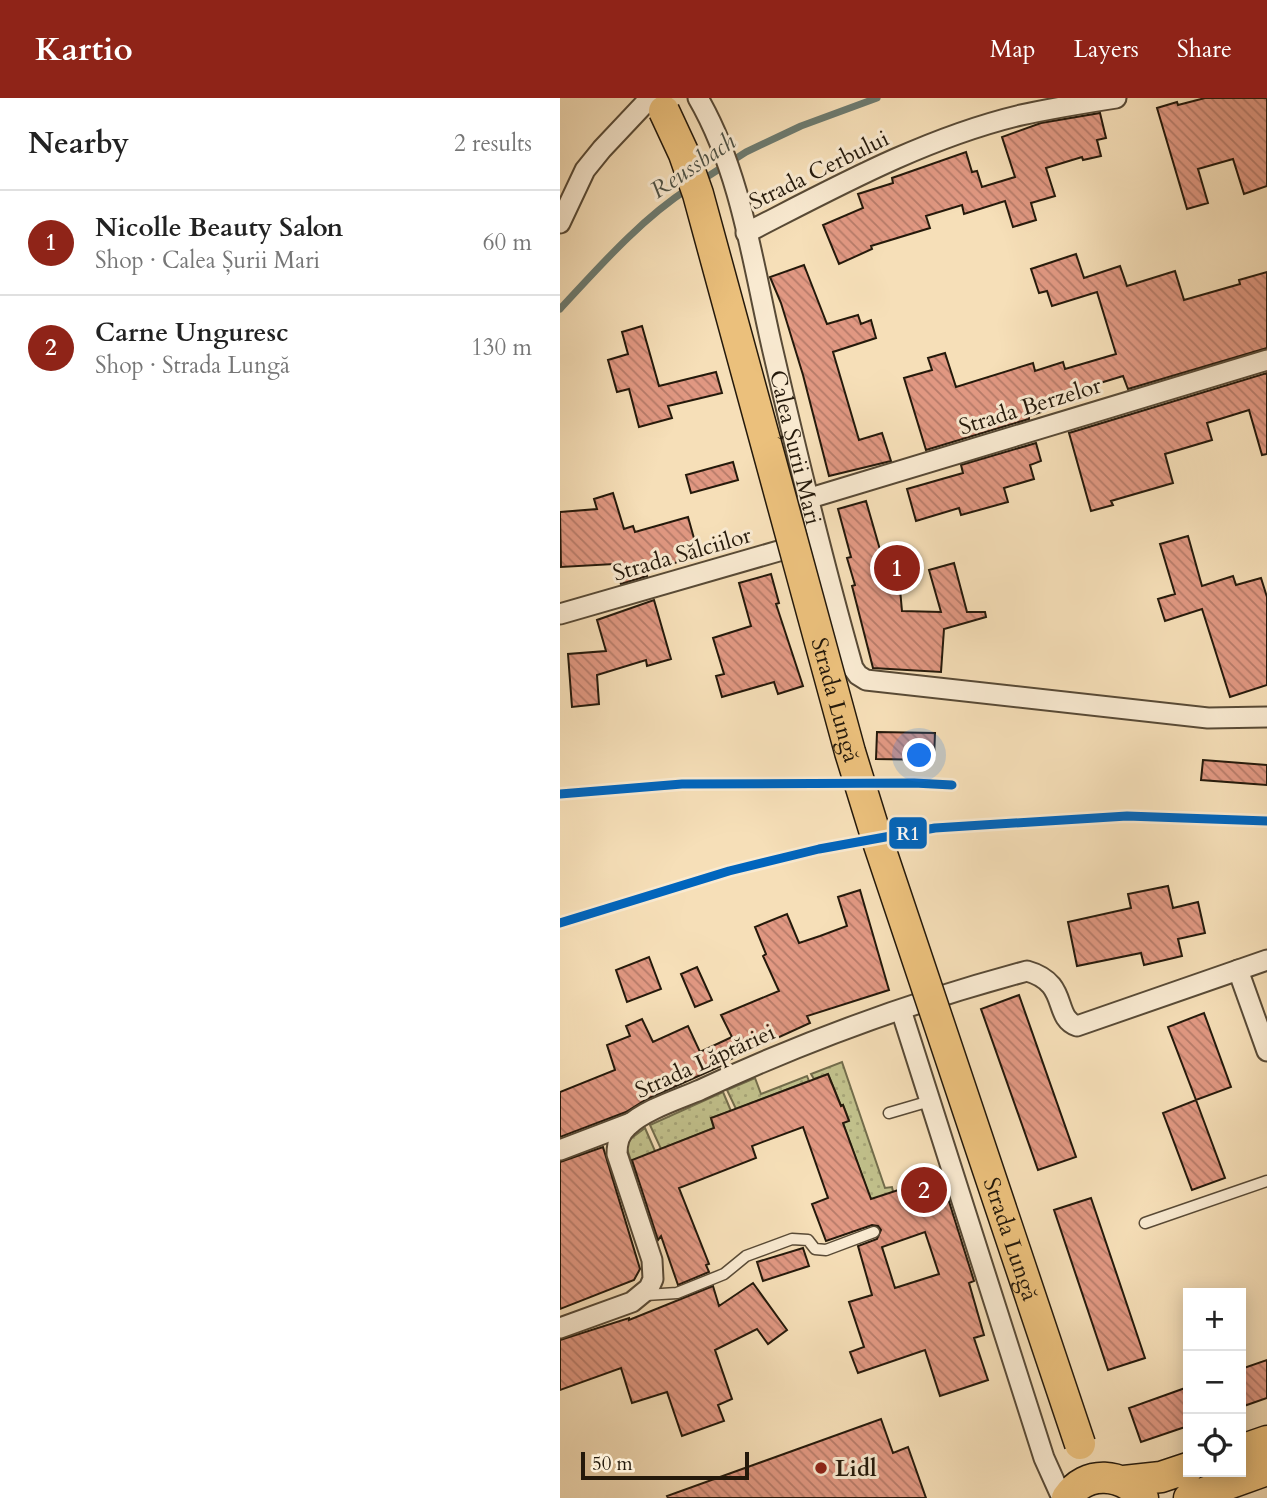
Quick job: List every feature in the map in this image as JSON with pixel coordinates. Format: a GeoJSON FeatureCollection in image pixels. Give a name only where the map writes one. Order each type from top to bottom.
{"type":"FeatureCollection","features":[{"type":"Feature","properties":{"kind":"main road","name":"Strada Lungă"},"geometry":{"type":"LineString","coordinates":[[651,106],[684,154],[698,194],[850,752],[879,848],[1080,1444],[1127,1486]]}},
{"type":"Feature","properties":{"kind":"main road"},"geometry":{"type":"LineString","coordinates":[[1246,1448],[1267,1441]]}},
{"type":"Feature","properties":{"kind":"main road","name":"Strada Lungă"},"geometry":{"type":"LineString","coordinates":[[1069,1494],[1080,1444]]}},
{"type":"Feature","properties":{"kind":"main road"},"geometry":{"type":"LineString","coordinates":[[1069,1494],[1090,1479],[1127,1486],[1183,1470]]}},
{"type":"Feature","properties":{"kind":"main road"},"geometry":{"type":"LineString","coordinates":[[1189,1498],[1267,1470]]}},
{"type":"Feature","properties":{"kind":"street","name":"Calea Șurii Mari"},"geometry":{"type":"LineString","coordinates":[[698,98],[709,117],[740,208],[817,540],[853,668],[858,675],[866,680],[1208,718],[1267,717]]}},
{"type":"Feature","properties":{"kind":"street","name":"Strada Cerbului"},"geometry":{"type":"LineString","coordinates":[[746,233],[915,151],[1019,116],[1116,98]]}},
{"type":"Feature","properties":{"kind":"street"},"geometry":{"type":"LineString","coordinates":[[560,223],[585,170],[602,149],[651,106]]}},
{"type":"Feature","properties":{"kind":"street","name":"Strada Berzelor"},"geometry":{"type":"LineString","coordinates":[[807,499],[1267,360]]}},
{"type":"Feature","properties":{"kind":"street","name":"Strada Sălciilor"},"geometry":{"type":"LineString","coordinates":[[560,614],[817,540]]}},
{"type":"Feature","properties":{"kind":"street"},"geometry":{"type":"LineString","coordinates":[[1267,960],[1238,970],[1267,1051]]}},
{"type":"Feature","properties":{"kind":"street","name":"Strada Lăptăriei"},"geometry":{"type":"LineString","coordinates":[[642,1296],[653,1279],[652,1260],[617,1154],[617,1143],[622,1132],[631,1123],[810,1041],[1027,971],[1042,975],[1053,985],[1066,1018],[1077,1026],[1238,970]]}},
{"type":"Feature","properties":{"kind":"street","name":"Strada Lungă"},"geometry":{"type":"LineString","coordinates":[[901,1010],[1044,1458],[1069,1494]]}},
{"type":"Feature","properties":{"kind":"street"},"geometry":{"type":"LineString","coordinates":[[560,1150],[631,1123]]}},
{"type":"Feature","properties":{"kind":"street"},"geometry":{"type":"LineString","coordinates":[[560,1328],[642,1296]]}},
{"type":"Feature","properties":{"kind":"lane"},"geometry":{"type":"LineString","coordinates":[[889,1113],[930,1101]]}},
{"type":"Feature","properties":{"kind":"lane"},"geometry":{"type":"LineString","coordinates":[[1145,1223],[1267,1181]]}},
{"type":"Feature","properties":{"kind":"lane"},"geometry":{"type":"LineString","coordinates":[[642,1296],[677,1293],[724,1274],[746,1256],[792,1239],[808,1240],[816,1249],[826,1250],[874,1232]]}},
{"type":"Feature","properties":{"kind":"shaded area"},"geometry":{"type":"Polygon","coordinates":[[[842,1062],[885,1188],[892,1187],[895,1200],[879,1222],[843,1123],[849,1120],[843,1105],[841,1106],[828,1074],[814,1079],[811,1074],[842,1062]]]}},
{"type":"Feature","properties":{"kind":"shaded area"},"geometry":{"type":"Polygon","coordinates":[[[807,1076],[809,1081],[736,1109],[727,1090],[755,1078],[761,1094],[807,1076]]]}},
{"type":"Feature","properties":{"kind":"shaded area"},"geometry":{"type":"Polygon","coordinates":[[[723,1092],[731,1111],[711,1118],[714,1128],[661,1149],[650,1125],[723,1092]]]}},
{"type":"Feature","properties":{"kind":"shaded area"},"geometry":{"type":"Polygon","coordinates":[[[645,1128],[655,1151],[638,1181],[625,1143],[645,1128]]]}},
{"type":"Feature","properties":{"kind":"building"},"geometry":{"type":"Polygon","coordinates":[[[1205,98],[1267,98],[1267,186],[1244,194],[1233,159],[1198,169],[1208,203],[1187,209],[1157,108],[1205,98]]]}},
{"type":"Feature","properties":{"kind":"building"},"geometry":{"type":"Polygon","coordinates":[[[1100,113],[1106,138],[1097,140],[1101,156],[1083,160],[1082,157],[1046,168],[1055,196],[1031,203],[1036,220],[1013,227],[1005,201],[964,214],[962,205],[926,216],[930,228],[871,246],[872,249],[839,264],[823,225],[863,208],[858,194],[893,183],[892,178],[966,152],[972,172],[977,171],[982,187],[1015,177],[1002,137],[1041,123],[1100,113]]]}},
{"type":"Feature","properties":{"kind":"building"},"geometry":{"type":"Polygon","coordinates":[[[1076,254],[1084,278],[1120,266],[1127,286],[1175,271],[1184,300],[1240,284],[1239,280],[1267,272],[1267,348],[1128,389],[1123,376],[1044,400],[1047,410],[1029,416],[1029,419],[926,450],[904,378],[932,370],[928,358],[945,353],[956,387],[1033,363],[1035,371],[1063,362],[1065,369],[1116,354],[1097,292],[1052,306],[1047,291],[1039,293],[1031,269],[1076,254]]]}},
{"type":"Feature","properties":{"kind":"building"},"geometry":{"type":"Polygon","coordinates":[[[804,265],[827,324],[858,315],[861,324],[871,320],[876,338],[833,352],[859,440],[882,433],[891,461],[829,476],[803,375],[781,303],[770,277],[804,265]]]}},
{"type":"Feature","properties":{"kind":"building"},"geometry":{"type":"Polygon","coordinates":[[[642,326],[659,386],[716,372],[722,393],[668,406],[672,418],[639,427],[629,389],[617,392],[608,360],[628,354],[622,332],[642,326]]]}},
{"type":"Feature","properties":{"kind":"building"},"geometry":{"type":"Polygon","coordinates":[[[1267,373],[1267,454],[1262,455],[1249,410],[1207,423],[1212,440],[1165,454],[1173,483],[1111,501],[1113,505],[1091,511],[1069,433],[1267,373]]]}},
{"type":"Feature","properties":{"kind":"building"},"geometry":{"type":"Polygon","coordinates":[[[1036,443],[1041,461],[1030,465],[1034,479],[1004,488],[1008,502],[961,515],[959,508],[916,521],[907,489],[963,473],[961,465],[1036,443]]]}},
{"type":"Feature","properties":{"kind":"building"},"geometry":{"type":"Polygon","coordinates":[[[733,462],[738,480],[691,493],[686,475],[733,462]]]}},
{"type":"Feature","properties":{"kind":"building"},"geometry":{"type":"Polygon","coordinates":[[[613,493],[624,529],[633,526],[635,532],[688,517],[699,556],[646,571],[647,576],[621,584],[614,564],[561,567],[560,512],[597,509],[594,499],[613,493]]]}},
{"type":"Feature","properties":{"kind":"building"},"geometry":{"type":"Polygon","coordinates":[[[866,501],[883,560],[897,556],[902,611],[941,612],[929,570],[954,563],[967,612],[985,612],[986,617],[944,629],[941,672],[873,668],[852,586],[855,585],[847,558],[851,557],[838,509],[866,501]]]}},
{"type":"Feature","properties":{"kind":"building"},"geometry":{"type":"Polygon","coordinates":[[[1188,536],[1202,586],[1233,576],[1236,585],[1261,578],[1267,597],[1267,685],[1230,697],[1202,609],[1165,621],[1158,599],[1175,594],[1160,544],[1188,536]]]}},
{"type":"Feature","properties":{"kind":"building"},"geometry":{"type":"Polygon","coordinates":[[[771,574],[779,603],[776,604],[803,686],[778,694],[774,682],[722,697],[716,676],[724,674],[713,638],[751,626],[739,583],[771,574]]]}},
{"type":"Feature","properties":{"kind":"building"},"geometry":{"type":"Polygon","coordinates":[[[654,600],[671,659],[647,666],[646,660],[597,675],[599,704],[572,707],[568,654],[606,651],[597,620],[654,600]]]}},
{"type":"Feature","properties":{"kind":"building"},"geometry":{"type":"Polygon","coordinates":[[[877,732],[935,733],[934,760],[876,759],[877,732]]]}},
{"type":"Feature","properties":{"kind":"building"},"geometry":{"type":"Polygon","coordinates":[[[1203,760],[1267,765],[1267,785],[1201,780],[1203,760]]]}},
{"type":"Feature","properties":{"kind":"building"},"geometry":{"type":"Polygon","coordinates":[[[1168,886],[1173,908],[1198,902],[1205,933],[1178,939],[1182,956],[1144,965],[1141,953],[1077,966],[1068,922],[1131,908],[1128,894],[1168,886]]]}},
{"type":"Feature","properties":{"kind":"building"},"geometry":{"type":"Polygon","coordinates":[[[860,890],[889,990],[807,1016],[810,1023],[647,1099],[626,1112],[560,1137],[560,1092],[615,1070],[607,1045],[630,1036],[626,1026],[642,1019],[653,1042],[688,1026],[700,1052],[732,1037],[721,1015],[779,991],[763,956],[766,954],[755,927],[787,914],[799,943],[820,936],[847,926],[838,897],[860,890]]]}},
{"type":"Feature","properties":{"kind":"building"},"geometry":{"type":"Polygon","coordinates":[[[649,957],[661,989],[627,1002],[616,970],[649,957]]]}},
{"type":"Feature","properties":{"kind":"building"},"geometry":{"type":"Polygon","coordinates":[[[697,967],[712,1000],[695,1007],[681,974],[697,967]]]}},
{"type":"Feature","properties":{"kind":"building"},"geometry":{"type":"Polygon","coordinates":[[[1019,995],[1076,1157],[1038,1170],[981,1009],[1019,995]]]}},
{"type":"Feature","properties":{"kind":"building"},"geometry":{"type":"Polygon","coordinates":[[[1204,1013],[1231,1087],[1196,1100],[1168,1027],[1204,1013]]]}},
{"type":"Feature","properties":{"kind":"building"},"geometry":{"type":"Polygon","coordinates":[[[828,1074],[849,1121],[843,1123],[871,1199],[941,1176],[974,1281],[969,1283],[984,1335],[974,1338],[988,1380],[940,1396],[925,1350],[858,1373],[850,1352],[864,1347],[849,1302],[872,1295],[858,1246],[877,1239],[881,1230],[872,1225],[826,1241],[812,1204],[828,1198],[803,1127],[752,1146],[756,1158],[679,1188],[709,1264],[706,1265],[709,1272],[678,1285],[661,1236],[658,1240],[632,1160],[714,1128],[711,1118],[828,1074]],[[925,1232],[882,1247],[895,1288],[939,1274],[925,1232]]]}},
{"type":"Feature","properties":{"kind":"building"},"geometry":{"type":"Polygon","coordinates":[[[1196,1100],[1225,1178],[1192,1190],[1163,1113],[1196,1100]]]}},
{"type":"Feature","properties":{"kind":"building"},"geometry":{"type":"Polygon","coordinates":[[[603,1147],[640,1269],[634,1280],[560,1309],[560,1162],[603,1147]]]}},
{"type":"Feature","properties":{"kind":"building"},"geometry":{"type":"Polygon","coordinates":[[[1091,1198],[1145,1358],[1108,1370],[1054,1210],[1091,1198]]]}},
{"type":"Feature","properties":{"kind":"building"},"geometry":{"type":"Polygon","coordinates":[[[803,1248],[809,1266],[763,1281],[757,1262],[803,1248]]]}},
{"type":"Feature","properties":{"kind":"building"},"geometry":{"type":"Polygon","coordinates":[[[753,1283],[787,1330],[768,1344],[757,1329],[715,1350],[732,1399],[718,1405],[724,1421],[682,1436],[667,1392],[632,1403],[621,1368],[560,1390],[560,1340],[629,1320],[713,1286],[719,1306],[753,1283]]]}},
{"type":"Feature","properties":{"kind":"building"},"geometry":{"type":"Polygon","coordinates":[[[1267,1360],[1267,1398],[1246,1405],[1246,1367],[1267,1360]]]}},
{"type":"Feature","properties":{"kind":"building"},"geometry":{"type":"Polygon","coordinates":[[[1183,1389],[1183,1428],[1141,1442],[1129,1408],[1183,1389]]]}},
{"type":"Feature","properties":{"kind":"building","name":"Lidl"},"geometry":{"type":"Polygon","coordinates":[[[881,1419],[893,1453],[908,1447],[926,1498],[667,1496],[881,1419]]]}},
{"type":"Feature","properties":{"kind":"waterway","name":"Reussbach"},"geometry":{"type":"LineString","coordinates":[[699,182],[746,152],[801,126],[877,98]]}},
{"type":"Feature","properties":{"kind":"waterway","name":"Reussbach"},"geometry":{"type":"LineString","coordinates":[[560,309],[637,229],[689,188]]}},
{"type":"Feature","properties":{"kind":"railway"},"geometry":{"type":"LineString","coordinates":[[560,923],[729,871],[819,849],[935,828],[1127,816],[1267,821]]}},
{"type":"Feature","properties":{"kind":"transit line","name":"R1"},"geometry":{"type":"LineString","coordinates":[[560,794],[682,784],[952,785]]}},
{"type":"Feature","properties":{"kind":"transit line","name":"R1"},"geometry":{"type":"LineString","coordinates":[[560,923],[729,871],[819,849],[935,828],[1127,816],[1267,821]]}},
{"type":"Feature","properties":{"kind":"place","name":"Nicolle Beauty Salon"},"geometry":{"type":"Point","coordinates":[897,568]}},
{"type":"Feature","properties":{"kind":"place","name":"Carne Unguresc"},"geometry":{"type":"Point","coordinates":[924,1190]}},
{"type":"Feature","properties":{"kind":"place","name":"Lidl"},"geometry":{"type":"Point","coordinates":[821,1468]}}]}
